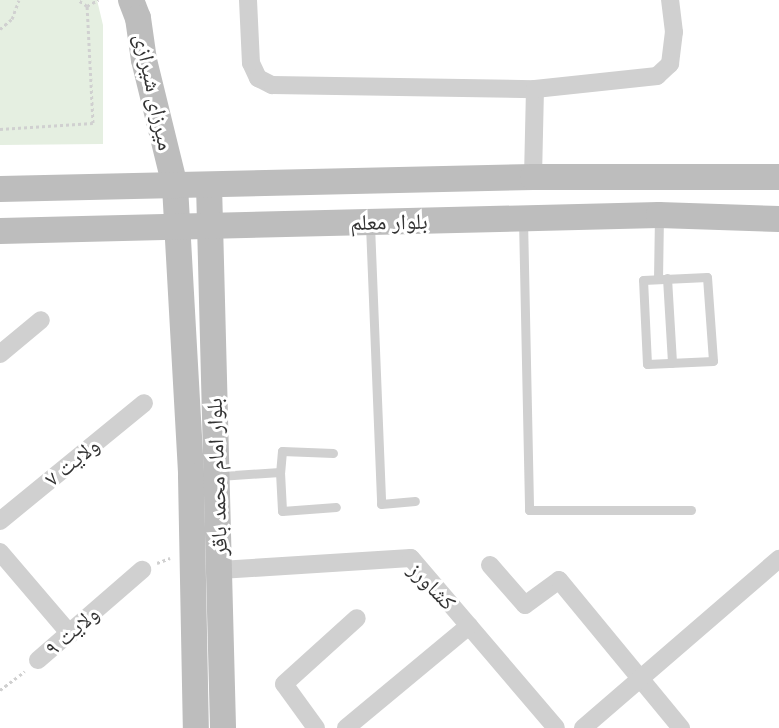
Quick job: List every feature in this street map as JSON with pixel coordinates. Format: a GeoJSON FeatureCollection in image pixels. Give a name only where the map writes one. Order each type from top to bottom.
{"type":"FeatureCollection","features":[{"type":"Feature","properties":{"kind":"main road","name":"میرزای شیرازی"},"geometry":{"type":"LineString","coordinates":[[131,0],[138,18],[144,60],[175,186],[178,229]]}},
{"type":"Feature","properties":{"kind":"main road","name":"بلوار معلم"},"geometry":{"type":"LineString","coordinates":[[0,189],[533,177],[779,177]]}},
{"type":"Feature","properties":{"kind":"main road","name":"بلوار امام محمد باقر"},"geometry":{"type":"LineString","coordinates":[[209,185],[223,728]]}},
{"type":"Feature","properties":{"kind":"main road","name":"بلوار معلم"},"geometry":{"type":"LineString","coordinates":[[0,231],[178,229],[659,216],[779,219]]}},
{"type":"Feature","properties":{"kind":"main road","name":"بلوار امام محمد باقر"},"geometry":{"type":"LineString","coordinates":[[178,229],[191,476],[196,728]]}},
{"type":"Feature","properties":{"kind":"street"},"geometry":{"type":"LineString","coordinates":[[248,0],[251,63],[258,78],[272,85],[535,89],[657,76],[670,64],[674,32],[670,0]]}},
{"type":"Feature","properties":{"kind":"street"},"geometry":{"type":"LineString","coordinates":[[533,177],[535,89]]}},
{"type":"Feature","properties":{"kind":"street"},"geometry":{"type":"LineString","coordinates":[[0,354],[41,320]]}},
{"type":"Feature","properties":{"kind":"street","name":"ولایت ۷"},"geometry":{"type":"LineString","coordinates":[[0,521],[144,403]]}},
{"type":"Feature","properties":{"kind":"street"},"geometry":{"type":"LineString","coordinates":[[0,552],[70,634]]}},
{"type":"Feature","properties":{"kind":"street","name":"کشاورز"},"geometry":{"type":"LineString","coordinates":[[220,570],[411,558],[556,728]]}},
{"type":"Feature","properties":{"kind":"street"},"geometry":{"type":"LineString","coordinates":[[583,728],[779,559]]}},
{"type":"Feature","properties":{"kind":"street"},"geometry":{"type":"LineString","coordinates":[[490,565],[525,605],[559,580],[639,680],[681,728]]}},
{"type":"Feature","properties":{"kind":"street","name":"ولایت ۹"},"geometry":{"type":"LineString","coordinates":[[38,660],[142,570]]}},
{"type":"Feature","properties":{"kind":"street"},"geometry":{"type":"LineString","coordinates":[[316,728],[284,684],[357,618]]}},
{"type":"Feature","properties":{"kind":"street"},"geometry":{"type":"LineString","coordinates":[[346,728],[469,626]]}},
{"type":"Feature","properties":{"kind":"lane"},"geometry":{"type":"LineString","coordinates":[[659,216],[662,279],[672,363]]}},
{"type":"Feature","properties":{"kind":"lane"},"geometry":{"type":"LineString","coordinates":[[523,219],[529,510],[691,510]]}},
{"type":"Feature","properties":{"kind":"lane"},"geometry":{"type":"LineString","coordinates":[[370,223],[381,504],[415,501]]}},
{"type":"Feature","properties":{"kind":"lane"},"geometry":{"type":"LineString","coordinates":[[707,277],[713,361],[647,364],[643,280],[662,279],[707,277]]}},
{"type":"Feature","properties":{"kind":"lane"},"geometry":{"type":"LineString","coordinates":[[333,453],[282,451],[280,472],[282,511],[336,507]]}},
{"type":"Feature","properties":{"kind":"lane"},"geometry":{"type":"LineString","coordinates":[[217,476],[280,472]]}},
{"type":"Feature","properties":{"kind":"path"},"geometry":{"type":"LineString","coordinates":[[0,28],[12,19],[19,0]]}},
{"type":"Feature","properties":{"kind":"path"},"geometry":{"type":"LineString","coordinates":[[78,0],[87,6]]}},
{"type":"Feature","properties":{"kind":"path"},"geometry":{"type":"LineString","coordinates":[[87,6],[98,0]]}},
{"type":"Feature","properties":{"kind":"path"},"geometry":{"type":"LineString","coordinates":[[0,129],[93,123],[87,6]]}},
{"type":"Feature","properties":{"kind":"path"},"geometry":{"type":"LineString","coordinates":[[142,570],[191,549]]}},
{"type":"Feature","properties":{"kind":"path","name":"ولایت ۹"},"geometry":{"type":"LineString","coordinates":[[0,690],[38,660]]}},
{"type":"Feature","properties":{"kind":"green space"},"geometry":{"type":"Polygon","coordinates":[[[0,0],[97,0],[103,25],[103,144],[0,145],[0,0]]]}}]}
